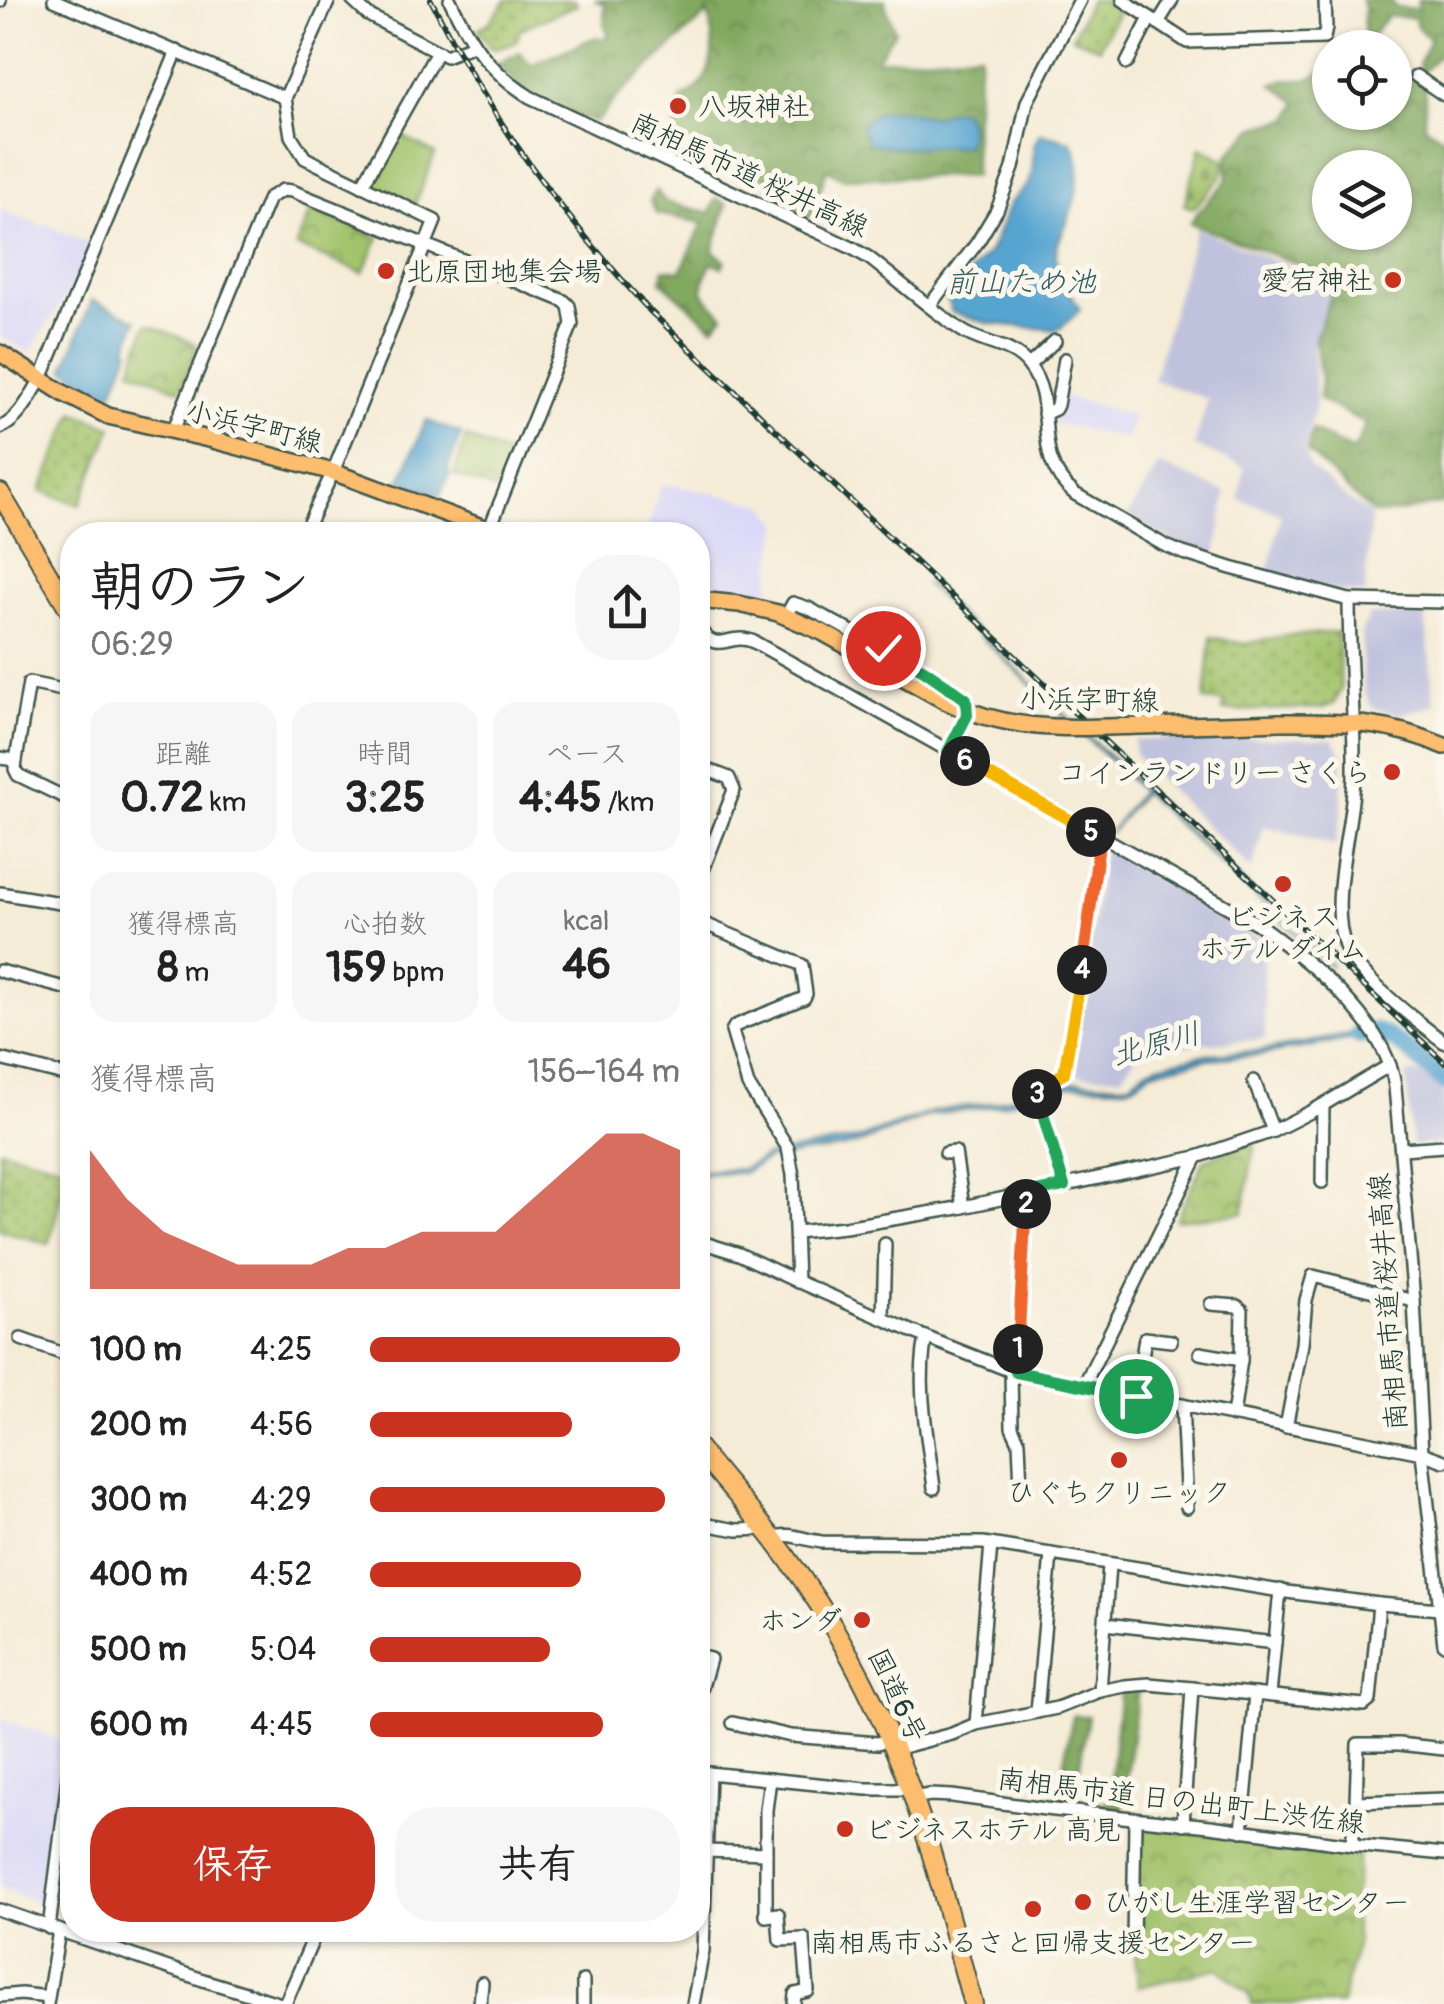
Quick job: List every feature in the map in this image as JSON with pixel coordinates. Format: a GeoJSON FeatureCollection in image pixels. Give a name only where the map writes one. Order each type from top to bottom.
{"type":"FeatureCollection","features":[{"type":"Feature","properties":{"kind":"highway"},"geometry":{"type":"LineString","coordinates":[[0,493],[60,594]]}},
{"type":"Feature","properties":{"kind":"highway","name":"国道6号"},"geometry":{"type":"LineString","coordinates":[[710,1463],[816,1600],[842,1642],[892,1743],[911,1793],[973,2004]]}},
{"type":"Feature","properties":{"kind":"main road","name":"小浜字町線"},"geometry":{"type":"LineString","coordinates":[[0,353],[108,416],[333,472],[469,522]]}},
{"type":"Feature","properties":{"kind":"main road","name":"小浜字町線"},"geometry":{"type":"LineString","coordinates":[[710,602],[739,604],[786,616],[945,701],[991,719],[1042,728],[1352,722],[1412,733],[1444,746]]}},
{"type":"Feature","properties":{"kind":"street"},"geometry":{"type":"LineString","coordinates":[[54,0],[285,98]]}},
{"type":"Feature","properties":{"kind":"street"},"geometry":{"type":"LineString","coordinates":[[309,522],[435,222],[304,158],[291,136],[285,98],[329,0]]}},
{"type":"Feature","properties":{"kind":"street"},"geometry":{"type":"LineString","coordinates":[[352,0],[368,15],[437,52],[450,56],[472,45]]}},
{"type":"Feature","properties":{"kind":"street","name":"南相馬市道 桜井高線"},"geometry":{"type":"LineString","coordinates":[[450,0],[472,45],[511,85],[530,97],[852,248],[964,333],[1003,346],[1029,365]]}},
{"type":"Feature","properties":{"kind":"street"},"geometry":{"type":"LineString","coordinates":[[930,305],[997,210],[1013,168],[1026,102],[1080,0]]}},
{"type":"Feature","properties":{"kind":"street"},"geometry":{"type":"LineString","coordinates":[[1122,0],[1187,42],[1324,38],[1325,0]]}},
{"type":"Feature","properties":{"kind":"street"},"geometry":{"type":"LineString","coordinates":[[1127,63],[1172,0]]}},
{"type":"Feature","properties":{"kind":"street"},"geometry":{"type":"LineString","coordinates":[[0,428],[17,417],[42,379],[177,51]]}},
{"type":"Feature","properties":{"kind":"street"},"geometry":{"type":"LineString","coordinates":[[362,186],[437,52]]}},
{"type":"Feature","properties":{"kind":"street"},"geometry":{"type":"LineString","coordinates":[[1416,76],[1444,95]]}},
{"type":"Feature","properties":{"kind":"street"},"geometry":{"type":"LineString","coordinates":[[173,431],[266,206],[276,192],[292,191],[564,301],[572,324],[500,522]]}},
{"type":"Feature","properties":{"kind":"street"},"geometry":{"type":"LineString","coordinates":[[1055,341],[1029,365],[1040,390],[1050,461],[1074,494],[1183,553],[1231,568],[1349,600],[1444,602]]}},
{"type":"Feature","properties":{"kind":"street"},"geometry":{"type":"LineString","coordinates":[[1044,414],[1058,405],[1065,359]]}},
{"type":"Feature","properties":{"kind":"street"},"geometry":{"type":"LineString","coordinates":[[1349,600],[1353,795],[1340,899],[1344,942],[1354,960],[1396,1003],[1444,1042]]}},
{"type":"Feature","properties":{"kind":"street"},"geometry":{"type":"LineString","coordinates":[[786,616],[793,603],[808,608],[924,670],[966,699],[967,715],[948,752]]}},
{"type":"Feature","properties":{"kind":"street","name":"南相馬市道 桜井高線"},"geometry":{"type":"LineString","coordinates":[[710,641],[748,638],[1258,924],[1326,979],[1370,1026],[1390,1065],[1402,1150],[1422,1453],[1444,1644]]}},
{"type":"Feature","properties":{"kind":"street"},"geometry":{"type":"LineString","coordinates":[[60,689],[29,682],[15,769],[18,775],[60,794]]}},
{"type":"Feature","properties":{"kind":"street"},"geometry":{"type":"LineString","coordinates":[[0,758],[16,760]]}},
{"type":"Feature","properties":{"kind":"street"},"geometry":{"type":"LineString","coordinates":[[710,770],[730,778],[734,790],[710,852]]}},
{"type":"Feature","properties":{"kind":"street"},"geometry":{"type":"LineString","coordinates":[[1064,1186],[1036,1090],[1038,1083],[1064,1073],[1100,837]]}},
{"type":"Feature","properties":{"kind":"street"},"geometry":{"type":"LineString","coordinates":[[0,893],[60,902]]}},
{"type":"Feature","properties":{"kind":"street"},"geometry":{"type":"LineString","coordinates":[[710,927],[802,965],[804,998],[735,1026],[732,1031],[748,1085],[790,1154],[798,1282]]}},
{"type":"Feature","properties":{"kind":"street"},"geometry":{"type":"LineString","coordinates":[[0,971],[60,987]]}},
{"type":"Feature","properties":{"kind":"street"},"geometry":{"type":"LineString","coordinates":[[0,1058],[60,1074]]}},
{"type":"Feature","properties":{"kind":"street"},"geometry":{"type":"LineString","coordinates":[[796,1232],[963,1207],[1198,1156],[1274,1131],[1390,1065]]}},
{"type":"Feature","properties":{"kind":"street"},"geometry":{"type":"LineString","coordinates":[[1254,1081],[1274,1131]]}},
{"type":"Feature","properties":{"kind":"street"},"geometry":{"type":"LineString","coordinates":[[1322,1182],[1323,1105]]}},
{"type":"Feature","properties":{"kind":"street"},"geometry":{"type":"LineString","coordinates":[[1402,1150],[1444,1146]]}},
{"type":"Feature","properties":{"kind":"street"},"geometry":{"type":"LineString","coordinates":[[946,1154],[955,1152],[963,1207]]}},
{"type":"Feature","properties":{"kind":"street"},"geometry":{"type":"LineString","coordinates":[[1084,1385],[1198,1156]]}},
{"type":"Feature","properties":{"kind":"street"},"geometry":{"type":"LineString","coordinates":[[1021,1487],[1019,1442],[1012,1426],[1026,1194]]}},
{"type":"Feature","properties":{"kind":"street"},"geometry":{"type":"LineString","coordinates":[[883,1318],[885,1244]]}},
{"type":"Feature","properties":{"kind":"street"},"geometry":{"type":"LineString","coordinates":[[710,1245],[1014,1371],[1422,1453],[1444,1462]]}},
{"type":"Feature","properties":{"kind":"street"},"geometry":{"type":"LineString","coordinates":[[1286,1427],[1313,1276],[1414,1301]]}},
{"type":"Feature","properties":{"kind":"street"},"geometry":{"type":"LineString","coordinates":[[1211,1304],[1242,1310],[1233,1416]]}},
{"type":"Feature","properties":{"kind":"street"},"geometry":{"type":"LineString","coordinates":[[926,1337],[921,1374],[934,1488]]}},
{"type":"Feature","properties":{"kind":"street"},"geometry":{"type":"LineString","coordinates":[[1136,1396],[1144,1338],[1171,1341]]}},
{"type":"Feature","properties":{"kind":"street"},"geometry":{"type":"LineString","coordinates":[[21,1339],[60,1352]]}},
{"type":"Feature","properties":{"kind":"street"},"geometry":{"type":"LineString","coordinates":[[1200,1353],[1240,1360]]}},
{"type":"Feature","properties":{"kind":"street"},"geometry":{"type":"LineString","coordinates":[[1182,1405],[1187,1508]]}},
{"type":"Feature","properties":{"kind":"street"},"geometry":{"type":"LineString","coordinates":[[710,1525],[788,1533],[822,1542],[991,1544],[1280,1590],[1440,1609]]}},
{"type":"Feature","properties":{"kind":"street"},"geometry":{"type":"LineString","coordinates":[[976,1724],[991,1544]]}},
{"type":"Feature","properties":{"kind":"street"},"geometry":{"type":"LineString","coordinates":[[1038,1712],[1051,1554]]}},
{"type":"Feature","properties":{"kind":"street"},"geometry":{"type":"LineString","coordinates":[[1100,1690],[1110,1564]]}},
{"type":"Feature","properties":{"kind":"street"},"geometry":{"type":"LineString","coordinates":[[1270,1695],[1280,1590]]}},
{"type":"Feature","properties":{"kind":"street"},"geometry":{"type":"LineString","coordinates":[[732,1723],[791,1736],[892,1743],[952,1734],[976,1724],[1057,1708],[1100,1690],[1149,1684],[1364,1705],[1370,1700],[1379,1604]]}},
{"type":"Feature","properties":{"kind":"street"},"geometry":{"type":"LineString","coordinates":[[1105,1624],[1275,1642]]}},
{"type":"Feature","properties":{"kind":"street"},"geometry":{"type":"LineString","coordinates":[[1183,1824],[1192,1688]]}},
{"type":"Feature","properties":{"kind":"street"},"geometry":{"type":"LineString","coordinates":[[1242,1831],[1255,1694]]}},
{"type":"Feature","properties":{"kind":"street"},"geometry":{"type":"LineString","coordinates":[[1352,1845],[1358,1744],[1444,1748]]}},
{"type":"Feature","properties":{"kind":"street","name":"南相馬市道 日の出町上渋佐線"},"geometry":{"type":"LineString","coordinates":[[710,1773],[952,1796],[1444,1854]]}},
{"type":"Feature","properties":{"kind":"street"},"geometry":{"type":"LineString","coordinates":[[770,1779],[766,1810],[766,1916],[778,1914],[780,1940],[804,1939],[808,1991],[794,1994],[794,2004]]}},
{"type":"Feature","properties":{"kind":"street"},"geometry":{"type":"LineString","coordinates":[[1356,1802],[1444,1799]]}},
{"type":"Feature","properties":{"kind":"street"},"geometry":{"type":"LineString","coordinates":[[1132,1939],[1135,1820]]}},
{"type":"Feature","properties":{"kind":"street"},"geometry":{"type":"LineString","coordinates":[[0,1996],[21,1994],[48,2001],[60,1840]]}},
{"type":"Feature","properties":{"kind":"street"},"geometry":{"type":"LineString","coordinates":[[710,1851],[766,1853]]}},
{"type":"Feature","properties":{"kind":"street"},"geometry":{"type":"LineString","coordinates":[[0,1910],[60,1931]]}},
{"type":"Feature","properties":{"kind":"street"},"geometry":{"type":"LineString","coordinates":[[92,1942],[245,1999],[283,2004],[311,1942]]}},
{"type":"Feature","properties":{"kind":"street"},"geometry":{"type":"LineString","coordinates":[[693,2004],[703,1942]]}},
{"type":"Feature","properties":{"kind":"street"},"geometry":{"type":"LineString","coordinates":[[582,1982],[582,2004]]}},
{"type":"Feature","properties":{"kind":"street"},"geometry":{"type":"LineString","coordinates":[[480,2004],[482,1983]]}},
{"type":"Feature","properties":{"kind":"shaded area"},"geometry":{"type":"Polygon","coordinates":[[[0,209],[90,244],[79,277],[29,353],[0,336],[0,209]]]}},
{"type":"Feature","properties":{"kind":"shaded area"},"geometry":{"type":"Polygon","coordinates":[[[1196,228],[1333,285],[1313,347],[1316,404],[1304,449],[1310,467],[1371,514],[1365,594],[1340,592],[1268,573],[1281,514],[1239,499],[1244,467],[1194,446],[1208,399],[1153,380],[1196,228]]]}},
{"type":"Feature","properties":{"kind":"shaded area"},"geometry":{"type":"Polygon","coordinates":[[[1064,397],[1133,415],[1127,439],[1052,423],[1052,414],[1064,397]]]}},
{"type":"Feature","properties":{"kind":"shaded area"},"geometry":{"type":"Polygon","coordinates":[[[1159,464],[1226,493],[1216,556],[1177,544],[1127,517],[1159,464]]]}},
{"type":"Feature","properties":{"kind":"shaded area"},"geometry":{"type":"Polygon","coordinates":[[[661,486],[765,504],[779,524],[768,594],[710,585],[710,522],[649,522],[661,486]]]}},
{"type":"Feature","properties":{"kind":"shaded area"},"geometry":{"type":"Polygon","coordinates":[[[1425,614],[1435,705],[1399,715],[1372,708],[1364,692],[1361,633],[1369,615],[1425,614]]]}},
{"type":"Feature","properties":{"kind":"shaded area"},"geometry":{"type":"Polygon","coordinates":[[[1333,739],[1342,754],[1342,811],[1335,845],[1264,826],[1252,870],[1135,756],[1134,740],[1333,739]]]}},
{"type":"Feature","properties":{"kind":"shaded area"},"geometry":{"type":"Polygon","coordinates":[[[1103,849],[1262,938],[1265,1039],[1142,1048],[1122,1076],[1068,1075],[1080,1026],[1103,849]]]}},
{"type":"Feature","properties":{"kind":"shaded area"},"geometry":{"type":"Polygon","coordinates":[[[1428,1073],[1444,1089],[1444,1143],[1412,1146],[1406,1074],[1428,1073]]]}},
{"type":"Feature","properties":{"kind":"shaded area"},"geometry":{"type":"Polygon","coordinates":[[[0,1718],[60,1742],[60,1804],[47,1906],[0,1888],[0,1718]]]}},
{"type":"Feature","properties":{"kind":"green space"},"geometry":{"type":"Polygon","coordinates":[[[506,0],[574,0],[577,5],[520,29],[516,42],[492,49],[478,29],[489,23],[506,0]]]}},
{"type":"Feature","properties":{"kind":"green space"},"geometry":{"type":"Polygon","coordinates":[[[594,0],[885,0],[895,31],[876,60],[980,53],[974,176],[842,178],[827,169],[811,217],[795,219],[775,208],[767,178],[738,172],[726,161],[673,137],[681,98],[701,84],[711,62],[708,13],[620,94],[596,122],[531,101],[497,64],[520,52],[531,65],[596,37],[603,39],[609,35],[604,24],[605,4],[594,0]]]}},
{"type":"Feature","properties":{"kind":"green space"},"geometry":{"type":"Polygon","coordinates":[[[1090,0],[1111,0],[1121,7],[1099,48],[1072,37],[1090,0]]]}},
{"type":"Feature","properties":{"kind":"green space"},"geometry":{"type":"Polygon","coordinates":[[[1361,0],[1390,0],[1395,7],[1417,9],[1418,0],[1444,0],[1444,50],[1422,73],[1419,64],[1430,39],[1416,26],[1416,18],[1388,16],[1376,30],[1363,30],[1361,0]]]}},
{"type":"Feature","properties":{"kind":"green space"},"geometry":{"type":"Polygon","coordinates":[[[1312,77],[1312,130],[1412,130],[1412,77],[1426,87],[1424,126],[1444,138],[1444,503],[1375,514],[1307,451],[1312,430],[1354,451],[1366,424],[1319,399],[1321,380],[1315,339],[1335,284],[1300,265],[1190,223],[1227,181],[1228,155],[1238,144],[1256,127],[1289,119],[1298,103],[1272,84],[1285,79],[1312,77]]]}},
{"type":"Feature","properties":{"kind":"green space"},"geometry":{"type":"Polygon","coordinates":[[[395,132],[435,154],[414,207],[369,183],[395,132]]]}},
{"type":"Feature","properties":{"kind":"green space"},"geometry":{"type":"Polygon","coordinates":[[[1201,147],[1226,161],[1220,179],[1193,208],[1184,205],[1201,147]]]}},
{"type":"Feature","properties":{"kind":"green space"},"geometry":{"type":"Polygon","coordinates":[[[656,190],[666,202],[710,213],[716,198],[727,204],[713,251],[725,260],[722,267],[712,262],[703,286],[703,292],[724,315],[713,327],[661,281],[664,269],[681,271],[703,223],[657,214],[650,201],[656,190]]]}},
{"type":"Feature","properties":{"kind":"green space"},"geometry":{"type":"Polygon","coordinates":[[[311,209],[379,237],[363,273],[296,246],[311,209]]]}},
{"type":"Feature","properties":{"kind":"green space"},"geometry":{"type":"Polygon","coordinates":[[[146,326],[196,344],[180,390],[131,369],[146,326]]]}},
{"type":"Feature","properties":{"kind":"green space"},"geometry":{"type":"Polygon","coordinates":[[[74,412],[112,427],[80,505],[41,491],[74,412]]]}},
{"type":"Feature","properties":{"kind":"green space"},"geometry":{"type":"Polygon","coordinates":[[[466,437],[510,456],[496,491],[454,475],[466,437]]]}},
{"type":"Feature","properties":{"kind":"green space"},"geometry":{"type":"Polygon","coordinates":[[[1338,632],[1341,690],[1334,703],[1323,708],[1223,711],[1225,702],[1205,700],[1211,637],[1244,644],[1338,632]]]}},
{"type":"Feature","properties":{"kind":"green space"},"geometry":{"type":"Polygon","coordinates":[[[1255,1142],[1243,1213],[1176,1220],[1204,1160],[1255,1142]]]}},
{"type":"Feature","properties":{"kind":"green space"},"geometry":{"type":"Polygon","coordinates":[[[0,1149],[60,1165],[60,1199],[49,1244],[0,1230],[0,1149]]]}},
{"type":"Feature","properties":{"kind":"green space"},"geometry":{"type":"Polygon","coordinates":[[[1138,1689],[1122,1814],[1055,1806],[1073,1715],[1088,1716],[1074,1801],[1108,1803],[1120,1691],[1138,1689]]]}},
{"type":"Feature","properties":{"kind":"green space"},"geometry":{"type":"Polygon","coordinates":[[[1139,1825],[1359,1852],[1353,1909],[1357,1941],[1341,2004],[1252,2004],[1249,1994],[1218,1968],[1138,1987],[1134,1946],[1139,1825]]]}},
{"type":"Feature","properties":{"kind":"water"},"geometry":{"type":"Polygon","coordinates":[[[898,110],[935,117],[950,110],[963,111],[969,128],[965,146],[888,147],[868,142],[861,126],[877,114],[898,110]]]}},
{"type":"Feature","properties":{"kind":"water","name":"前山ため池"},"geometry":{"type":"Polygon","coordinates":[[[1040,133],[1071,141],[1075,150],[1077,190],[1056,258],[1080,310],[1056,330],[987,323],[951,312],[947,297],[990,251],[1010,203],[1028,184],[1034,145],[1040,133]]]}},
{"type":"Feature","properties":{"kind":"water"},"geometry":{"type":"Polygon","coordinates":[[[92,300],[137,320],[112,393],[65,369],[92,300]]]}},
{"type":"Feature","properties":{"kind":"water"},"geometry":{"type":"Polygon","coordinates":[[[426,420],[461,434],[440,496],[400,481],[426,420]]]}},
{"type":"Feature","properties":{"kind":"water"},"geometry":{"type":"Polygon","coordinates":[[[925,583],[1331,965],[1143,792],[1110,833],[1141,790],[925,583]]]}},
{"type":"Feature","properties":{"kind":"water"},"geometry":{"type":"Polygon","coordinates":[[[1364,1029],[1369,1036],[1261,1055],[1207,1059],[1152,1071],[1126,1087],[1054,1087],[1001,1105],[931,1115],[841,1148],[768,1159],[743,1173],[710,1173],[742,1169],[769,1155],[858,1139],[934,1111],[996,1102],[1050,1084],[1129,1083],[1147,1069],[1207,1054],[1260,1051],[1364,1029]]]}},
{"type":"Feature","properties":{"kind":"waterway","name":"北原川"},"geometry":{"type":"LineString","coordinates":[[1358,1035],[1383,1034],[1411,1052],[1444,1082]]}},
{"type":"Feature","properties":{"kind":"railway"},"geometry":{"type":"LineString","coordinates":[[431,0],[478,85],[529,164],[586,238],[650,311],[1444,1062]]}},
{"type":"Feature","properties":{"kind":"place","name":"八坂神社"},"geometry":{"type":"Point","coordinates":[678,106]}},
{"type":"Feature","properties":{"kind":"place","name":"北原団地集会場"},"geometry":{"type":"Point","coordinates":[386,271]}},
{"type":"Feature","properties":{"kind":"place","name":"愛宕神社"},"geometry":{"type":"Point","coordinates":[1393,280]}},
{"type":"Feature","properties":{"kind":"place","name":"コインランドリー さくら"},"geometry":{"type":"Point","coordinates":[1392,772]}},
{"type":"Feature","properties":{"kind":"place","name":"ビジネス ホテル ダイム"},"geometry":{"type":"Point","coordinates":[1283,884]}},
{"type":"Feature","properties":{"kind":"place","name":"ひぐちクリニック"},"geometry":{"type":"Point","coordinates":[1119,1460]}},
{"type":"Feature","properties":{"kind":"place","name":"ホンダ"},"geometry":{"type":"Point","coordinates":[862,1620]}},
{"type":"Feature","properties":{"kind":"place","name":"ビジネスホテル 高見"},"geometry":{"type":"Point","coordinates":[845,1829]}},
{"type":"Feature","properties":{"kind":"place","name":"ひがし生涯学習センター"},"geometry":{"type":"Point","coordinates":[1083,1902]}},
{"type":"Feature","properties":{"kind":"place","name":"南相馬市ふるさと回帰支援センター"},"geometry":{"type":"Point","coordinates":[1033,1909]}},
{"type":"Feature","properties":{"kind":"route"},"geometry":{"type":"LineString","coordinates":[[883,648],[966,699],[967,715],[948,752],[1100,837],[1064,1073],[1035,1086],[1064,1186],[1026,1194],[1016,1372],[1136,1396]]}}]}
